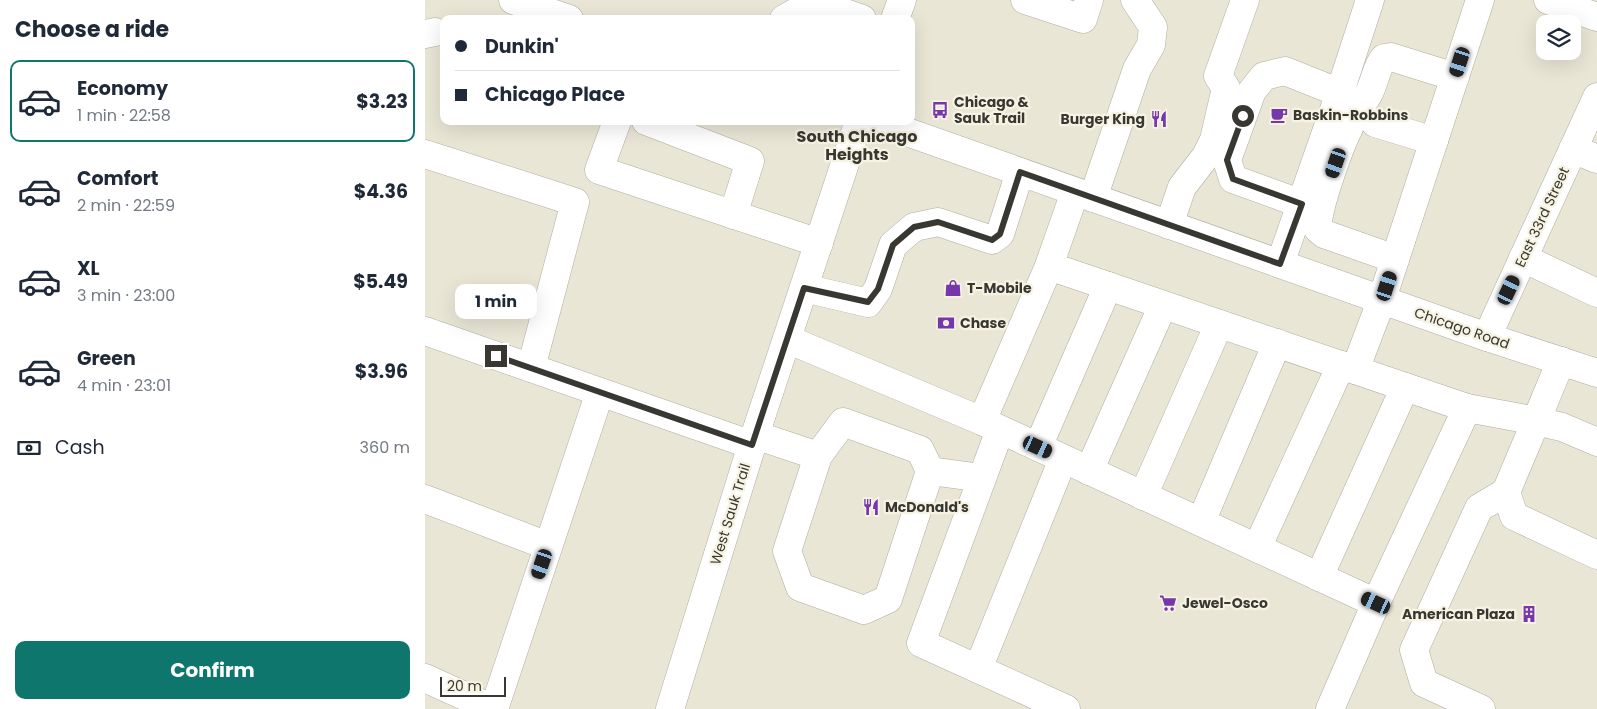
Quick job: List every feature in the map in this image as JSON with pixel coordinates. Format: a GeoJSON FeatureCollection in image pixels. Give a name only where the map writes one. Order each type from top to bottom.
{"type":"FeatureCollection","features":[{"type":"Feature","properties":{"kind":"main road"},"geometry":{"type":"LineString","coordinates":[[513,0],[557,15]]}},
{"type":"Feature","properties":{"kind":"main road"},"geometry":{"type":"LineString","coordinates":[[896,15],[902,0]]}},
{"type":"Feature","properties":{"kind":"main road"},"geometry":{"type":"LineString","coordinates":[[1025,0],[1083,19],[1089,0]]}},
{"type":"Feature","properties":{"kind":"main road"},"geometry":{"type":"LineString","coordinates":[[1066,709],[921,643],[982,478],[991,426],[1049,266],[1084,195],[1137,69],[1151,45],[1153,27],[1135,0]]}},
{"type":"Feature","properties":{"kind":"main road"},"geometry":{"type":"LineString","coordinates":[[1169,225],[1182,187],[1206,156],[1214,140],[1226,88],[1218,76],[1245,0]]}},
{"type":"Feature","properties":{"kind":"main road"},"geometry":{"type":"LineString","coordinates":[[1280,264],[1370,0]]}},
{"type":"Feature","properties":{"kind":"main road"},"geometry":{"type":"LineString","coordinates":[[1257,548],[1382,299],[1480,0]]}},
{"type":"Feature","properties":{"kind":"main road"},"geometry":{"type":"LineString","coordinates":[[1548,0],[1597,17]]}},
{"type":"Feature","properties":{"kind":"main road"},"geometry":{"type":"LineString","coordinates":[[791,15],[814,2],[851,15]]}},
{"type":"Feature","properties":{"kind":"main road"},"geometry":{"type":"LineString","coordinates":[[1395,258],[1323,234],[1318,229],[1317,221],[1348,129],[1370,91],[1379,64],[1384,58],[1391,57],[1455,77]]}},
{"type":"Feature","properties":{"kind":"main road"},"geometry":{"type":"LineString","coordinates":[[1302,204],[1233,179],[1227,160],[1252,91],[1264,76],[1285,71],[1339,93]]}},
{"type":"Feature","properties":{"kind":"main road","name":"East 33rd Street"},"geometry":{"type":"LineString","coordinates":[[1487,337],[1523,258],[1585,154],[1597,97]]}},
{"type":"Feature","properties":{"kind":"main road"},"geometry":{"type":"LineString","coordinates":[[1375,123],[1433,141]]}},
{"type":"Feature","properties":{"kind":"main road"},"geometry":{"type":"LineString","coordinates":[[616,125],[599,170],[819,243]]}},
{"type":"Feature","properties":{"kind":"main road"},"geometry":{"type":"LineString","coordinates":[[656,125],[750,161],[733,214]]}},
{"type":"Feature","properties":{"kind":"main road","name":"West Sauk Trail"},"geometry":{"type":"LineString","coordinates":[[669,709],[753,440],[858,125]]}},
{"type":"Feature","properties":{"kind":"main road","name":"Chicago Road"},"geometry":{"type":"LineString","coordinates":[[887,125],[1487,337],[1597,373]]}},
{"type":"Feature","properties":{"kind":"main road"},"geometry":{"type":"LineString","coordinates":[[425,154],[575,202],[531,368]]}},
{"type":"Feature","properties":{"kind":"main road"},"geometry":{"type":"LineString","coordinates":[[804,288],[868,302],[878,289],[893,245],[914,227],[938,222],[992,240],[1000,234],[1020,172]]}},
{"type":"Feature","properties":{"kind":"main road"},"geometry":{"type":"LineString","coordinates":[[1523,258],[1597,293]]}},
{"type":"Feature","properties":{"kind":"main road"},"geometry":{"type":"LineString","coordinates":[[1049,266],[1467,408],[1562,427],[1597,442]]}},
{"type":"Feature","properties":{"kind":"main road"},"geometry":{"type":"LineString","coordinates":[[1038,447],[1108,286]]}},
{"type":"Feature","properties":{"kind":"main road"},"geometry":{"type":"LineString","coordinates":[[1089,471],[1163,305]]}},
{"type":"Feature","properties":{"kind":"main road"},"geometry":{"type":"LineString","coordinates":[[1143,496],[1219,324]]}},
{"type":"Feature","properties":{"kind":"main road"},"geometry":{"type":"LineString","coordinates":[[425,331],[600,392],[753,440],[818,456]]}},
{"type":"Feature","properties":{"kind":"main road"},"geometry":{"type":"LineString","coordinates":[[787,340],[991,426],[1376,603]]}},
{"type":"Feature","properties":{"kind":"main road"},"geometry":{"type":"LineString","coordinates":[[1201,522],[1277,343]]}},
{"type":"Feature","properties":{"kind":"main road"},"geometry":{"type":"LineString","coordinates":[[1481,709],[1423,683],[1414,650],[1479,508],[1505,492],[1561,361]]}},
{"type":"Feature","properties":{"kind":"main road"},"geometry":{"type":"LineString","coordinates":[[1319,577],[1405,387]]}},
{"type":"Feature","properties":{"kind":"main road"},"geometry":{"type":"LineString","coordinates":[[425,678],[493,709],[600,392]]}},
{"type":"Feature","properties":{"kind":"main road"},"geometry":{"type":"LineString","coordinates":[[1330,709],[1376,603],[1467,408]]}},
{"type":"Feature","properties":{"kind":"main road"},"geometry":{"type":"LineString","coordinates":[[843,422],[919,450],[930,471],[889,599],[864,610],[800,587],[787,551],[818,456],[843,422]]}},
{"type":"Feature","properties":{"kind":"main road"},"geometry":{"type":"LineString","coordinates":[[978,669],[1063,459]]}},
{"type":"Feature","properties":{"kind":"main road"},"geometry":{"type":"LineString","coordinates":[[930,471],[982,478]]}},
{"type":"Feature","properties":{"kind":"main road"},"geometry":{"type":"LineString","coordinates":[[1505,492],[1514,516],[1597,555]]}},
{"type":"Feature","properties":{"kind":"main road"},"geometry":{"type":"LineString","coordinates":[[425,499],[548,546]]}},
{"type":"Feature","properties":{"kind":"place","name":"Chicago & Sauk Trail"},"geometry":{"type":"Point","coordinates":[940,110]}},
{"type":"Feature","properties":{"kind":"place","name":"Baskin-Robbins"},"geometry":{"type":"Point","coordinates":[1279,115]}},
{"type":"Feature","properties":{"kind":"place","name":"Burger King"},"geometry":{"type":"Point","coordinates":[1159,119]}},
{"type":"Feature","properties":{"kind":"place","name":"T-Mobile"},"geometry":{"type":"Point","coordinates":[953,288]}},
{"type":"Feature","properties":{"kind":"place","name":"Chase"},"geometry":{"type":"Point","coordinates":[946,323]}},
{"type":"Feature","properties":{"kind":"place","name":"McDonald's"},"geometry":{"type":"Point","coordinates":[871,507]}},
{"type":"Feature","properties":{"kind":"place","name":"Jewel-Osco"},"geometry":{"type":"Point","coordinates":[1168,603]}},
{"type":"Feature","properties":{"kind":"place","name":"American Plaza"},"geometry":{"type":"Point","coordinates":[1529,614]}},
{"type":"Feature","properties":{"kind":"district","name":"South Chicago Heights"},"geometry":{"type":"Point","coordinates":[857,145]}},
{"type":"Feature","properties":{"kind":"route"},"geometry":{"type":"LineString","coordinates":[[496,356],[752,445],[804,288],[868,302],[878,289],[893,245],[914,227],[938,222],[992,240],[1000,234],[1020,172],[1280,264],[1302,204],[1233,179],[1227,160],[1243,116]]}}]}
